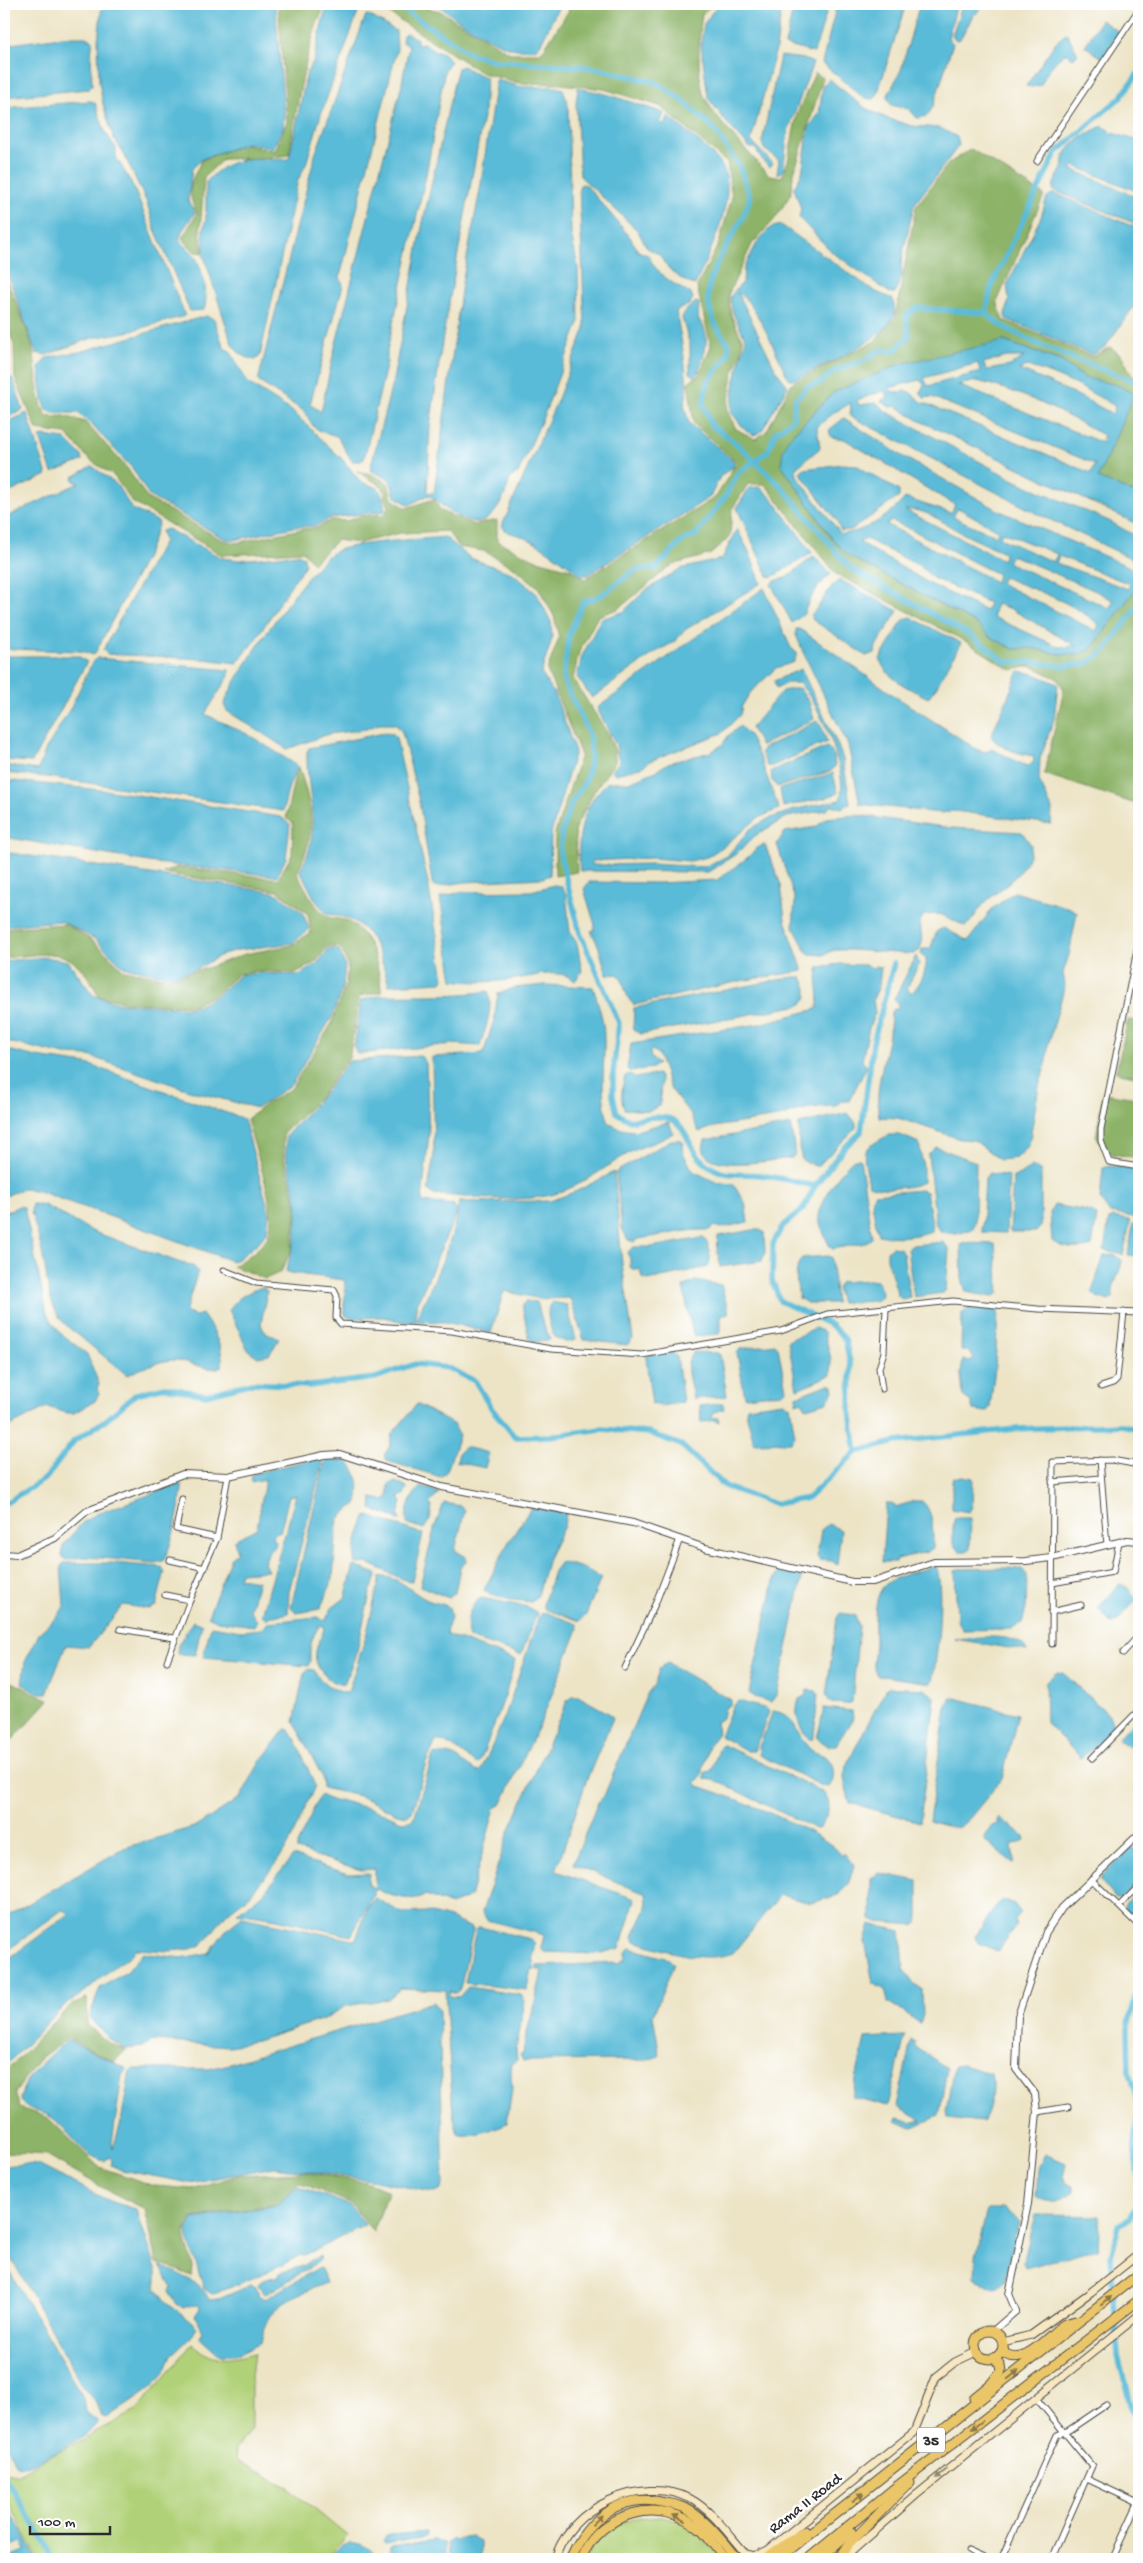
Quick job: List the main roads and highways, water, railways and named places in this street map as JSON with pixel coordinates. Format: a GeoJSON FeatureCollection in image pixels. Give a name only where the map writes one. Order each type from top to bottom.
{"type":"FeatureCollection","features":[{"type":"Feature","properties":{"kind":"highway","name":"Rama II Road"},"geometry":{"type":"LineString","coordinates":[[778,2559],[935,2437],[1139,2274]]}},
{"type":"Feature","properties":{"kind":"highway","name":"35"},"geometry":{"type":"LineString","coordinates":[[808,2559],[896,2487],[1139,2300]]}},
{"type":"Feature","properties":{"kind":"highway"},"geometry":{"type":"LineString","coordinates":[[935,2437],[955,2414],[991,2384],[1001,2371],[1000,2365],[994,2358],[984,2358],[976,2352],[974,2342],[979,2334],[988,2330],[993,2331],[1003,2344],[1004,2353],[1009,2357],[1022,2357],[1066,2324],[1083,2320]]}},
{"type":"Feature","properties":{"kind":"highway"},"geometry":{"type":"LineString","coordinates":[[994,2358],[1003,2344]]}},
{"type":"Feature","properties":{"kind":"highway"},"geometry":{"type":"LineString","coordinates":[[841,2559],[850,2543],[930,2461]]}},
{"type":"Feature","properties":{"kind":"highway"},"geometry":{"type":"LineString","coordinates":[[820,2559],[896,2487],[886,2475]]}},
{"type":"Feature","properties":{"kind":"highway"},"geometry":{"type":"LineString","coordinates":[[570,2559],[580,2537],[602,2514],[627,2502],[654,2500],[684,2508],[706,2524],[720,2546],[725,2559]]}},
{"type":"Feature","properties":{"kind":"highway"},"geometry":{"type":"LineString","coordinates":[[581,2559],[587,2545],[602,2528],[624,2514],[655,2510],[676,2515],[700,2529],[737,2559]]}},
{"type":"Feature","properties":{"kind":"highway"},"geometry":{"type":"LineString","coordinates":[[764,2559],[838,2511]]}},
{"type":"Feature","properties":{"kind":"main road"},"geometry":{"type":"LineString","coordinates":[[1003,2344],[1031,2335],[1102,2284],[1139,2254]]}},
{"type":"Feature","properties":{"kind":"main road","name":"35"},"geometry":{"type":"LineString","coordinates":[[841,2559],[1139,2315]]}},
{"type":"Feature","properties":{"kind":"main road","name":"Rama II Road"},"geometry":{"type":"LineString","coordinates":[[555,2559],[566,2537],[585,2515],[606,2501],[647,2490],[668,2492],[688,2498],[705,2508],[746,2554],[755,2556],[796,2529],[914,2432],[936,2377],[955,2362],[976,2352]]}},
{"type":"Feature","properties":{"kind":"water"},"geometry":{"type":"Polygon","coordinates":[[[102,4],[275,4],[284,111],[283,128],[273,148],[247,143],[202,159],[192,169],[188,201],[195,213],[182,231],[179,240],[194,254],[199,265],[206,291],[204,310],[190,311],[155,229],[147,203],[122,150],[114,139],[103,104],[99,82],[98,40],[102,4]]]}},
{"type":"Feature","properties":{"kind":"water"},"geometry":{"type":"Polygon","coordinates":[[[437,4],[560,4],[537,48],[517,49],[487,37],[464,24],[437,4]]]}},
{"type":"Feature","properties":{"kind":"water"},"geometry":{"type":"Polygon","coordinates":[[[718,4],[782,4],[776,49],[751,141],[773,163],[770,167],[764,162],[755,148],[750,148],[728,124],[708,98],[701,44],[704,24],[718,4]]]}},
{"type":"Feature","properties":{"kind":"water"},"geometry":{"type":"Polygon","coordinates":[[[794,4],[829,4],[814,53],[785,45],[794,4]]]}},
{"type":"Feature","properties":{"kind":"water"},"geometry":{"type":"Polygon","coordinates":[[[837,4],[906,4],[877,95],[874,99],[864,98],[822,63],[837,4]]]}},
{"type":"Feature","properties":{"kind":"water"},"geometry":{"type":"Polygon","coordinates":[[[928,4],[957,4],[948,38],[953,43],[933,107],[927,116],[917,118],[909,109],[891,105],[887,97],[901,70],[918,10],[928,4]]]}},
{"type":"Feature","properties":{"kind":"water"},"geometry":{"type":"Polygon","coordinates":[[[963,4],[987,4],[973,16],[960,39],[956,40],[952,35],[963,4]]]}},
{"type":"Feature","properties":{"kind":"water"},"geometry":{"type":"Polygon","coordinates":[[[348,7],[358,12],[321,114],[306,164],[298,180],[260,356],[256,360],[242,355],[232,344],[204,256],[203,230],[206,218],[206,182],[216,172],[235,162],[253,159],[289,159],[307,72],[314,60],[324,15],[327,9],[348,7]]]}},
{"type":"Feature","properties":{"kind":"water"},"geometry":{"type":"Polygon","coordinates":[[[366,15],[396,31],[397,49],[340,277],[343,285],[310,404],[321,412],[334,351],[401,88],[409,45],[402,42],[403,35],[406,33],[417,39],[417,44],[423,43],[439,53],[442,52],[451,61],[445,69],[427,170],[387,351],[387,362],[364,459],[352,461],[337,436],[320,431],[313,426],[305,412],[258,381],[315,155],[366,15]]]}},
{"type":"Feature","properties":{"kind":"water"},"geometry":{"type":"Polygon","coordinates":[[[1101,20],[1119,32],[1102,58],[1085,46],[1101,20]]]}},
{"type":"Feature","properties":{"kind":"water"},"geometry":{"type":"Polygon","coordinates":[[[1067,33],[1078,54],[1073,58],[1066,53],[1051,67],[1041,85],[1026,86],[1055,43],[1067,33]]]}},
{"type":"Feature","properties":{"kind":"water"},"geometry":{"type":"Polygon","coordinates":[[[61,37],[86,37],[93,40],[91,55],[92,85],[89,89],[4,97],[4,45],[61,37]]]}},
{"type":"Feature","properties":{"kind":"water"},"geometry":{"type":"Polygon","coordinates":[[[780,56],[804,59],[813,63],[788,131],[783,171],[777,174],[779,160],[764,149],[762,142],[780,56]]]}},
{"type":"Feature","properties":{"kind":"water"},"geometry":{"type":"Polygon","coordinates":[[[462,66],[486,78],[484,111],[443,336],[430,427],[427,492],[434,493],[462,283],[480,190],[496,80],[522,87],[556,87],[563,89],[568,104],[571,233],[578,268],[579,323],[544,415],[518,473],[510,478],[503,499],[493,513],[481,522],[474,522],[452,513],[428,495],[409,505],[395,496],[390,480],[370,470],[393,380],[423,222],[454,83],[458,68],[462,66]]]}},
{"type":"Feature","properties":{"kind":"water"},"geometry":{"type":"Polygon","coordinates":[[[829,79],[865,108],[886,118],[912,126],[940,128],[957,137],[959,145],[914,205],[901,262],[902,274],[895,293],[890,293],[832,252],[799,218],[801,209],[794,188],[802,173],[809,127],[819,114],[823,85],[829,79]]]}},
{"type":"Feature","properties":{"kind":"water"},"geometry":{"type":"Polygon","coordinates":[[[578,88],[606,94],[664,113],[660,123],[666,124],[668,116],[720,163],[726,175],[725,206],[714,242],[695,285],[679,277],[669,269],[660,255],[647,248],[638,231],[580,176],[576,103],[578,88]]]}},
{"type":"Feature","properties":{"kind":"water"},"geometry":{"type":"Polygon","coordinates":[[[91,101],[95,103],[105,132],[116,148],[116,157],[133,186],[185,316],[126,332],[92,338],[46,355],[36,353],[4,263],[4,108],[91,101]]]}},
{"type":"Feature","properties":{"kind":"water"},"geometry":{"type":"Polygon","coordinates":[[[1103,126],[1112,133],[1139,141],[1139,192],[1074,166],[1071,169],[1139,198],[1139,225],[1053,190],[1067,151],[1081,138],[1103,126]]]}},
{"type":"Feature","properties":{"kind":"water"},"geometry":{"type":"Polygon","coordinates":[[[582,184],[586,185],[630,237],[638,251],[650,256],[655,267],[666,278],[691,293],[693,298],[690,304],[676,311],[686,373],[687,386],[684,404],[689,423],[735,462],[732,468],[721,475],[710,497],[588,575],[581,575],[540,546],[526,538],[509,532],[502,526],[558,399],[585,328],[579,186],[582,184]]]}},
{"type":"Feature","properties":{"kind":"water"},"geometry":{"type":"Polygon","coordinates":[[[1054,193],[1139,229],[1139,299],[1106,346],[1093,355],[1006,319],[1005,316],[1009,300],[1007,285],[1041,217],[1047,197],[1054,193]]]}},
{"type":"Feature","properties":{"kind":"water"},"geometry":{"type":"Polygon","coordinates":[[[781,225],[874,291],[893,299],[894,315],[878,334],[865,343],[794,380],[788,378],[759,318],[751,306],[738,293],[777,372],[788,386],[761,432],[754,435],[746,431],[731,412],[735,380],[746,340],[733,313],[730,297],[743,281],[744,268],[757,243],[770,228],[781,225]]]}},
{"type":"Feature","properties":{"kind":"water"},"geometry":{"type":"Polygon","coordinates":[[[696,302],[699,303],[698,319],[703,325],[706,345],[698,373],[694,376],[690,373],[690,345],[682,318],[685,311],[696,302]]]}},
{"type":"Feature","properties":{"kind":"water"},"geometry":{"type":"Polygon","coordinates":[[[206,316],[214,319],[224,348],[230,351],[248,383],[292,411],[341,458],[361,482],[378,488],[383,497],[385,511],[331,518],[316,526],[294,527],[234,540],[225,539],[149,496],[133,469],[90,423],[78,413],[53,413],[47,410],[43,400],[39,368],[46,358],[79,352],[206,316]]]}},
{"type":"Feature","properties":{"kind":"water"},"geometry":{"type":"Polygon","coordinates":[[[1004,341],[1061,361],[1085,378],[1117,385],[1134,394],[1098,478],[1139,495],[1139,525],[920,421],[896,406],[890,407],[881,401],[889,396],[883,391],[857,400],[859,405],[877,403],[887,412],[1016,481],[1109,521],[1139,538],[1139,562],[1036,513],[850,416],[851,403],[835,412],[817,427],[820,448],[796,468],[797,476],[841,534],[859,530],[876,522],[892,511],[905,498],[951,513],[955,505],[844,439],[831,437],[829,430],[844,418],[902,456],[1000,511],[1139,571],[1139,585],[1091,649],[1078,655],[1060,654],[1031,648],[1013,649],[989,636],[977,624],[849,556],[833,540],[781,464],[783,451],[788,439],[834,392],[900,364],[1004,341]],[[1007,357],[983,363],[987,370],[1010,366],[1024,357],[1007,357]],[[978,363],[924,378],[928,386],[980,372],[978,363]],[[1027,366],[1020,370],[1073,393],[1113,414],[1115,406],[1072,383],[1027,366]],[[920,380],[889,388],[893,392],[908,391],[922,402],[1091,473],[1095,465],[932,397],[924,398],[920,392],[924,385],[920,380]],[[977,381],[958,385],[1103,443],[1103,435],[1057,411],[1011,391],[977,381]],[[958,508],[953,517],[996,536],[998,530],[958,508]],[[905,510],[1003,560],[1004,552],[967,536],[921,511],[905,510]],[[892,521],[886,524],[996,582],[998,574],[892,521]],[[1002,532],[1000,538],[1053,562],[1057,555],[1002,532]],[[866,539],[859,542],[930,584],[986,611],[989,603],[933,578],[920,566],[866,539]],[[1012,555],[1007,562],[1109,608],[1114,601],[1098,592],[1012,555]],[[1059,556],[1056,563],[1128,589],[1130,584],[1059,556]],[[1003,577],[1000,583],[1096,631],[1099,625],[1078,610],[1053,597],[1003,577]],[[996,604],[993,617],[1059,647],[1076,646],[1011,609],[996,604]]]}},
{"type":"Feature","properties":{"kind":"water"},"geometry":{"type":"Polygon","coordinates":[[[6,375],[13,379],[23,410],[4,419],[4,376],[6,375]]]}},
{"type":"Feature","properties":{"kind":"water"},"geometry":{"type":"Polygon","coordinates":[[[27,413],[47,475],[4,495],[4,424],[27,413]]]}},
{"type":"Feature","properties":{"kind":"water"},"geometry":{"type":"Polygon","coordinates":[[[40,437],[65,439],[82,456],[82,461],[52,473],[40,437]]]}},
{"type":"Feature","properties":{"kind":"water"},"geometry":{"type":"Polygon","coordinates":[[[843,464],[856,465],[899,491],[899,497],[851,530],[841,531],[837,521],[800,473],[803,469],[843,464]]]}},
{"type":"Feature","properties":{"kind":"water"},"geometry":{"type":"Polygon","coordinates":[[[92,466],[116,484],[132,509],[159,522],[148,553],[94,655],[81,651],[4,649],[4,518],[79,483],[74,481],[73,477],[92,466]]]}},
{"type":"Feature","properties":{"kind":"water"},"geometry":{"type":"Polygon","coordinates":[[[760,487],[772,498],[812,553],[772,577],[768,576],[737,508],[749,488],[760,487]]]}},
{"type":"Feature","properties":{"kind":"water"},"geometry":{"type":"Polygon","coordinates":[[[167,529],[222,558],[240,560],[297,554],[304,557],[305,565],[255,640],[237,663],[203,659],[107,654],[103,650],[164,541],[161,531],[167,529]]]}},
{"type":"Feature","properties":{"kind":"water"},"geometry":{"type":"Polygon","coordinates":[[[737,529],[749,552],[761,583],[685,630],[674,642],[656,652],[592,698],[577,677],[582,656],[601,619],[623,612],[646,590],[680,569],[722,559],[737,529]]]}},
{"type":"Feature","properties":{"kind":"water"},"geometry":{"type":"Polygon","coordinates":[[[445,537],[470,558],[514,574],[537,594],[551,622],[552,639],[541,673],[555,695],[575,751],[551,833],[550,875],[543,878],[465,882],[434,887],[419,801],[402,732],[396,724],[379,724],[366,729],[329,734],[287,749],[227,711],[224,705],[240,673],[272,624],[307,578],[332,553],[370,543],[445,537]]]}},
{"type":"Feature","properties":{"kind":"water"},"geometry":{"type":"Polygon","coordinates":[[[814,556],[831,574],[814,592],[804,614],[792,623],[771,584],[774,581],[786,578],[814,556]]]}},
{"type":"Feature","properties":{"kind":"water"},"geometry":{"type":"Polygon","coordinates":[[[840,580],[898,611],[876,646],[875,653],[866,656],[813,620],[811,615],[835,583],[840,580]]]}},
{"type":"Feature","properties":{"kind":"water"},"geometry":{"type":"Polygon","coordinates":[[[764,588],[791,648],[797,653],[794,662],[776,668],[750,693],[742,706],[740,715],[722,733],[652,760],[642,767],[616,774],[612,771],[619,762],[616,745],[597,708],[764,588]]]}},
{"type":"Feature","properties":{"kind":"water"},"geometry":{"type":"Polygon","coordinates":[[[910,617],[961,643],[937,686],[928,698],[906,687],[893,677],[887,672],[880,659],[903,620],[910,617]]]}},
{"type":"Feature","properties":{"kind":"water"},"geometry":{"type":"Polygon","coordinates":[[[796,629],[800,629],[898,698],[978,750],[986,752],[992,749],[1029,766],[1034,761],[1033,756],[1015,752],[1004,747],[991,736],[1019,671],[1034,674],[1058,684],[1054,719],[1040,759],[1039,780],[1052,809],[1051,824],[954,811],[941,813],[860,804],[848,745],[804,654],[796,635],[796,629]]]}},
{"type":"Feature","properties":{"kind":"water"},"geometry":{"type":"Polygon","coordinates":[[[4,656],[78,656],[87,662],[32,762],[4,760],[4,656]]]}},
{"type":"Feature","properties":{"kind":"water"},"geometry":{"type":"Polygon","coordinates":[[[97,658],[229,670],[229,676],[205,714],[249,735],[298,766],[289,786],[283,811],[47,777],[4,773],[4,765],[38,770],[45,751],[71,707],[93,661],[97,658]]]}},
{"type":"Feature","properties":{"kind":"water"},"geometry":{"type":"Polygon","coordinates":[[[801,669],[843,759],[850,803],[842,808],[831,805],[827,810],[787,817],[756,835],[736,854],[708,872],[580,871],[579,846],[583,822],[592,801],[608,782],[629,782],[656,771],[668,763],[711,752],[722,745],[729,735],[740,726],[749,735],[760,758],[779,809],[758,818],[724,846],[707,857],[690,861],[651,858],[592,861],[592,865],[652,864],[704,867],[727,856],[750,829],[768,819],[797,809],[840,800],[842,787],[836,756],[823,721],[815,706],[799,683],[787,683],[776,688],[774,681],[801,669]]]}},
{"type":"Feature","properties":{"kind":"water"},"geometry":{"type":"Polygon","coordinates":[[[799,688],[809,702],[814,719],[761,746],[751,728],[782,691],[799,688]]]}},
{"type":"Feature","properties":{"kind":"water"},"geometry":{"type":"Polygon","coordinates":[[[817,721],[822,728],[827,742],[772,766],[767,766],[761,752],[764,748],[817,721]]]}},
{"type":"Feature","properties":{"kind":"water"},"geometry":{"type":"Polygon","coordinates":[[[384,733],[393,734],[396,738],[428,883],[444,979],[442,982],[389,985],[376,947],[363,928],[342,917],[327,914],[316,901],[300,871],[311,841],[312,813],[307,768],[307,752],[309,748],[384,733]]]}},
{"type":"Feature","properties":{"kind":"water"},"geometry":{"type":"Polygon","coordinates":[[[827,747],[834,755],[835,766],[831,771],[777,787],[772,780],[771,771],[827,747]]]}},
{"type":"Feature","properties":{"kind":"water"},"geometry":{"type":"Polygon","coordinates":[[[833,773],[838,793],[825,798],[783,807],[780,789],[833,773]]]}},
{"type":"Feature","properties":{"kind":"water"},"geometry":{"type":"Polygon","coordinates":[[[4,780],[111,791],[281,817],[290,824],[286,858],[277,876],[155,863],[4,837],[4,780]]]}},
{"type":"Feature","properties":{"kind":"water"},"geometry":{"type":"Polygon","coordinates":[[[856,815],[952,828],[1022,832],[1031,845],[1030,851],[1026,862],[1019,872],[981,907],[965,926],[940,914],[924,915],[920,921],[922,943],[919,951],[913,954],[834,950],[824,955],[808,954],[793,926],[795,900],[777,844],[785,832],[816,827],[826,818],[856,815]]]}},
{"type":"Feature","properties":{"kind":"water"},"geometry":{"type":"Polygon","coordinates":[[[765,845],[781,885],[785,920],[803,971],[740,981],[634,1005],[628,998],[618,974],[607,975],[598,945],[591,931],[594,930],[595,925],[584,889],[589,882],[659,883],[717,880],[747,858],[758,847],[765,845]]]}},
{"type":"Feature","properties":{"kind":"water"},"geometry":{"type":"Polygon","coordinates":[[[4,852],[271,892],[278,894],[303,913],[309,929],[293,943],[238,950],[223,954],[197,969],[169,976],[124,967],[95,939],[61,921],[4,926],[4,852]]]}},
{"type":"Feature","properties":{"kind":"water"},"geometry":{"type":"Polygon","coordinates":[[[554,885],[561,886],[566,894],[570,932],[577,943],[582,971],[575,981],[562,974],[546,974],[492,981],[468,982],[453,980],[440,897],[462,892],[531,891],[554,885]]]}},
{"type":"Feature","properties":{"kind":"water"},"geometry":{"type":"Polygon","coordinates":[[[1014,892],[1070,908],[1077,912],[1069,955],[1063,973],[1065,985],[1048,1046],[1047,1061],[1039,1086],[1029,1145],[1017,1158],[1000,1160],[974,1140],[960,1139],[898,1118],[879,1117],[878,1090],[891,1012],[899,1006],[894,999],[916,956],[919,964],[907,988],[911,993],[925,972],[926,958],[921,955],[922,949],[930,949],[937,931],[944,928],[968,941],[992,909],[1014,892]]]}},
{"type":"Feature","properties":{"kind":"water"},"geometry":{"type":"Polygon","coordinates":[[[329,948],[339,950],[345,965],[343,986],[332,1017],[291,1085],[257,1108],[195,1092],[89,1056],[65,1055],[4,1041],[4,961],[45,957],[68,961],[93,995],[117,1003],[189,1008],[198,1006],[216,996],[240,975],[259,973],[299,975],[318,963],[329,948]]]}},
{"type":"Feature","properties":{"kind":"water"},"geometry":{"type":"Polygon","coordinates":[[[840,964],[865,965],[873,968],[876,966],[881,967],[879,986],[873,999],[875,1013],[869,1028],[862,1061],[867,1066],[849,1101],[841,1101],[836,1106],[809,1108],[784,1116],[714,1127],[699,1132],[691,1115],[670,1088],[658,1054],[652,1050],[650,1052],[651,1058],[658,1063],[653,1068],[629,1071],[627,1069],[631,1044],[759,1024],[817,1009],[819,999],[817,978],[819,967],[840,964]]]}},
{"type":"Feature","properties":{"kind":"water"},"geometry":{"type":"Polygon","coordinates":[[[793,977],[802,977],[807,988],[807,997],[801,1005],[641,1034],[633,1029],[634,1008],[793,977]]]}},
{"type":"Feature","properties":{"kind":"water"},"geometry":{"type":"Polygon","coordinates":[[[545,985],[593,987],[604,1031],[603,1091],[609,1123],[632,1131],[669,1122],[673,1133],[631,1152],[587,1180],[558,1193],[513,1199],[432,1194],[428,1190],[434,1154],[432,1057],[483,1054],[494,1020],[498,994],[514,988],[545,985]]]}},
{"type":"Feature","properties":{"kind":"water"},"geometry":{"type":"Polygon","coordinates":[[[488,991],[490,998],[489,1012],[480,1046],[452,1044],[357,1054],[354,1047],[361,1001],[367,998],[488,991]]]}},
{"type":"Feature","properties":{"kind":"water"},"geometry":{"type":"Polygon","coordinates":[[[4,1049],[36,1057],[87,1064],[244,1119],[269,1212],[267,1232],[259,1242],[238,1259],[232,1261],[31,1189],[23,1189],[4,1197],[4,1049]]]}},
{"type":"Feature","properties":{"kind":"water"},"geometry":{"type":"Polygon","coordinates":[[[420,1056],[426,1064],[429,1134],[422,1200],[423,1202],[454,1205],[457,1212],[417,1304],[414,1322],[382,1317],[359,1318],[346,1316],[344,1312],[346,1289],[344,1280],[286,1271],[295,1239],[298,1206],[286,1156],[286,1136],[324,1094],[349,1061],[420,1056]]]}},
{"type":"Feature","properties":{"kind":"water"},"geometry":{"type":"Polygon","coordinates":[[[629,1074],[635,1078],[658,1074],[661,1080],[660,1105],[650,1111],[624,1109],[622,1089],[625,1076],[629,1074]]]}},
{"type":"Feature","properties":{"kind":"water"},"geometry":{"type":"Polygon","coordinates":[[[848,1113],[856,1123],[856,1128],[818,1166],[802,1160],[799,1148],[799,1124],[848,1113]]]}},
{"type":"Feature","properties":{"kind":"water"},"geometry":{"type":"Polygon","coordinates":[[[791,1125],[795,1154],[792,1158],[738,1163],[722,1162],[711,1159],[704,1151],[705,1140],[791,1125]]]}},
{"type":"Feature","properties":{"kind":"water"},"geometry":{"type":"Polygon","coordinates":[[[889,1135],[900,1135],[919,1143],[923,1166],[923,1182],[912,1186],[896,1188],[880,1188],[869,1185],[864,1159],[865,1154],[871,1145],[889,1135]]]}},
{"type":"Feature","properties":{"kind":"water"},"geometry":{"type":"Polygon","coordinates":[[[671,1140],[681,1140],[684,1143],[682,1151],[693,1171],[718,1183],[733,1184],[745,1202],[748,1222],[721,1228],[714,1226],[709,1230],[637,1239],[635,1242],[628,1240],[622,1229],[616,1172],[671,1140]]]}},
{"type":"Feature","properties":{"kind":"water"},"geometry":{"type":"Polygon","coordinates":[[[936,1147],[976,1162],[975,1222],[973,1229],[957,1234],[940,1232],[936,1225],[928,1155],[936,1147]]]}},
{"type":"Feature","properties":{"kind":"water"},"geometry":{"type":"Polygon","coordinates":[[[854,1159],[860,1159],[872,1238],[865,1243],[832,1249],[820,1223],[819,1216],[823,1202],[832,1185],[854,1159]]]}},
{"type":"Feature","properties":{"kind":"water"},"geometry":{"type":"Polygon","coordinates":[[[1032,1166],[1041,1172],[1041,1226],[1036,1232],[1010,1232],[1013,1177],[1020,1175],[1032,1166]]]}},
{"type":"Feature","properties":{"kind":"water"},"geometry":{"type":"Polygon","coordinates":[[[1109,1166],[1139,1169],[1139,1218],[1110,1213],[1100,1199],[1103,1168],[1109,1166]]]}},
{"type":"Feature","properties":{"kind":"water"},"geometry":{"type":"Polygon","coordinates":[[[614,1172],[622,1264],[633,1339],[627,1345],[584,1340],[570,1298],[541,1299],[504,1291],[491,1333],[446,1322],[415,1321],[447,1248],[459,1202],[550,1201],[577,1191],[614,1172]]]}},
{"type":"Feature","properties":{"kind":"water"},"geometry":{"type":"Polygon","coordinates":[[[989,1173],[1009,1176],[1006,1233],[982,1232],[985,1178],[989,1173]]]}},
{"type":"Feature","properties":{"kind":"water"},"geometry":{"type":"Polygon","coordinates":[[[921,1190],[926,1192],[932,1222],[931,1231],[919,1235],[878,1235],[872,1204],[874,1194],[921,1190]]]}},
{"type":"Feature","properties":{"kind":"water"},"geometry":{"type":"Polygon","coordinates":[[[32,1204],[44,1205],[94,1232],[181,1263],[192,1265],[198,1271],[186,1309],[187,1313],[196,1316],[202,1314],[214,1332],[221,1353],[222,1367],[209,1368],[172,1360],[143,1368],[127,1375],[68,1327],[61,1320],[50,1297],[37,1230],[31,1212],[32,1204]]]}},
{"type":"Feature","properties":{"kind":"water"},"geometry":{"type":"Polygon","coordinates":[[[1054,1205],[1092,1212],[1097,1216],[1092,1246],[1071,1248],[1060,1246],[1052,1241],[1050,1213],[1054,1205]]]}},
{"type":"Feature","properties":{"kind":"water"},"geometry":{"type":"Polygon","coordinates":[[[19,1206],[24,1207],[47,1314],[60,1333],[87,1354],[99,1384],[97,1388],[99,1393],[95,1401],[74,1413],[67,1413],[47,1407],[10,1426],[4,1422],[4,1213],[19,1206]]]}},
{"type":"Feature","properties":{"kind":"water"},"geometry":{"type":"Polygon","coordinates":[[[1113,1217],[1129,1220],[1130,1223],[1123,1255],[1104,1250],[1109,1220],[1113,1217]]]}},
{"type":"Feature","properties":{"kind":"water"},"geometry":{"type":"Polygon","coordinates":[[[1133,1224],[1139,1224],[1139,1256],[1128,1255],[1133,1224]]]}},
{"type":"Feature","properties":{"kind":"water"},"geometry":{"type":"Polygon","coordinates":[[[753,1230],[764,1232],[765,1252],[762,1261],[720,1267],[719,1255],[717,1254],[718,1236],[753,1230]]]}},
{"type":"Feature","properties":{"kind":"water"},"geometry":{"type":"Polygon","coordinates":[[[703,1238],[710,1251],[708,1267],[648,1280],[642,1278],[640,1269],[632,1269],[630,1267],[630,1258],[627,1253],[633,1247],[651,1247],[703,1238]]]}},
{"type":"Feature","properties":{"kind":"water"},"geometry":{"type":"Polygon","coordinates":[[[943,1242],[949,1249],[946,1290],[943,1293],[914,1297],[907,1249],[913,1245],[943,1242]]]}},
{"type":"Feature","properties":{"kind":"water"},"geometry":{"type":"Polygon","coordinates":[[[966,1243],[995,1244],[999,1293],[993,1297],[966,1292],[962,1279],[961,1245],[966,1243]]]}},
{"type":"Feature","properties":{"kind":"water"},"geometry":{"type":"Polygon","coordinates":[[[891,1247],[900,1248],[903,1254],[910,1297],[902,1299],[898,1296],[887,1259],[887,1251],[891,1247]]]}},
{"type":"Feature","properties":{"kind":"water"},"geometry":{"type":"Polygon","coordinates":[[[1114,1255],[1122,1260],[1113,1288],[1113,1298],[1109,1301],[1097,1297],[1092,1292],[1104,1256],[1114,1255]]]}},
{"type":"Feature","properties":{"kind":"water"},"geometry":{"type":"Polygon","coordinates":[[[831,1257],[836,1303],[807,1303],[799,1298],[796,1277],[797,1267],[802,1258],[831,1257]]]}},
{"type":"Feature","properties":{"kind":"water"},"geometry":{"type":"Polygon","coordinates":[[[695,1281],[721,1285],[729,1313],[721,1316],[721,1332],[719,1334],[696,1336],[693,1334],[683,1287],[695,1281]]]}},
{"type":"Feature","properties":{"kind":"water"},"geometry":{"type":"Polygon","coordinates":[[[877,1281],[882,1292],[881,1298],[874,1301],[841,1303],[837,1289],[840,1282],[877,1281]]]}},
{"type":"Feature","properties":{"kind":"water"},"geometry":{"type":"Polygon","coordinates":[[[262,1287],[267,1291],[261,1324],[264,1331],[279,1339],[269,1355],[258,1357],[248,1350],[229,1310],[243,1295],[262,1287]]]}},
{"type":"Feature","properties":{"kind":"water"},"geometry":{"type":"Polygon","coordinates":[[[526,1301],[537,1302],[543,1324],[550,1338],[548,1341],[533,1342],[529,1338],[522,1306],[526,1301]]]}},
{"type":"Feature","properties":{"kind":"water"},"geometry":{"type":"Polygon","coordinates":[[[552,1302],[567,1305],[576,1340],[566,1342],[554,1337],[548,1314],[548,1309],[552,1302]]]}},
{"type":"Feature","properties":{"kind":"water"},"geometry":{"type":"Polygon","coordinates":[[[968,1308],[998,1310],[995,1368],[990,1408],[986,1412],[973,1410],[971,1402],[963,1396],[961,1374],[963,1360],[970,1361],[974,1357],[969,1351],[961,1351],[962,1313],[968,1308]]]}},
{"type":"Feature","properties":{"kind":"water"},"geometry":{"type":"Polygon","coordinates":[[[815,1328],[824,1332],[831,1359],[831,1375],[797,1389],[788,1341],[815,1328]]]}},
{"type":"Feature","properties":{"kind":"water"},"geometry":{"type":"Polygon","coordinates":[[[775,1344],[778,1347],[786,1390],[782,1393],[745,1397],[737,1353],[740,1349],[775,1344]]]}},
{"type":"Feature","properties":{"kind":"water"},"geometry":{"type":"Polygon","coordinates":[[[672,1352],[677,1357],[683,1402],[661,1406],[652,1404],[646,1359],[648,1355],[672,1352]]]}},
{"type":"Feature","properties":{"kind":"water"},"geometry":{"type":"Polygon","coordinates":[[[694,1352],[718,1353],[720,1355],[727,1396],[693,1399],[688,1374],[688,1362],[694,1352]]]}},
{"type":"Feature","properties":{"kind":"water"},"geometry":{"type":"Polygon","coordinates":[[[829,1384],[833,1386],[834,1391],[827,1402],[806,1408],[802,1401],[796,1403],[797,1396],[829,1384]]]}},
{"type":"Feature","properties":{"kind":"water"},"geometry":{"type":"Polygon","coordinates":[[[783,1402],[790,1406],[795,1437],[790,1442],[754,1443],[746,1412],[747,1407],[783,1402]]]}},
{"type":"Feature","properties":{"kind":"water"},"geometry":{"type":"Polygon","coordinates":[[[417,1404],[454,1425],[459,1435],[447,1471],[441,1477],[387,1461],[384,1455],[389,1448],[392,1434],[417,1404]]]}},
{"type":"Feature","properties":{"kind":"water"},"geometry":{"type":"Polygon","coordinates":[[[723,1404],[724,1409],[713,1413],[712,1417],[718,1418],[719,1422],[713,1420],[701,1423],[700,1406],[723,1404]]]}},
{"type":"Feature","properties":{"kind":"water"},"geometry":{"type":"Polygon","coordinates":[[[465,1447],[489,1453],[485,1468],[457,1462],[459,1452],[465,1447]]]}},
{"type":"Feature","properties":{"kind":"water"},"geometry":{"type":"Polygon","coordinates":[[[319,1458],[323,1461],[289,1591],[288,1613],[271,1616],[266,1619],[262,1615],[296,1495],[289,1496],[280,1532],[274,1533],[272,1538],[276,1542],[264,1563],[268,1571],[240,1573],[239,1578],[258,1581],[250,1610],[257,1621],[254,1626],[218,1621],[208,1616],[231,1557],[237,1552],[234,1540],[257,1528],[265,1479],[251,1482],[252,1474],[319,1458]]]}},
{"type":"Feature","properties":{"kind":"water"},"geometry":{"type":"Polygon","coordinates":[[[329,1459],[347,1461],[357,1475],[359,1491],[357,1503],[339,1518],[333,1579],[320,1609],[296,1613],[291,1608],[324,1464],[329,1459]]]}},
{"type":"Feature","properties":{"kind":"water"},"geometry":{"type":"Polygon","coordinates":[[[962,1476],[973,1478],[972,1507],[969,1512],[952,1509],[953,1478],[962,1476]]]}},
{"type":"Feature","properties":{"kind":"water"},"geometry":{"type":"Polygon","coordinates":[[[396,1482],[407,1487],[404,1495],[399,1497],[402,1503],[398,1515],[400,1520],[371,1509],[372,1498],[382,1500],[388,1498],[389,1484],[396,1482]]]}},
{"type":"Feature","properties":{"kind":"water"},"geometry":{"type":"Polygon","coordinates":[[[179,1484],[182,1485],[182,1491],[178,1512],[169,1548],[163,1561],[155,1563],[81,1557],[67,1560],[61,1556],[63,1545],[82,1523],[96,1514],[179,1484]]]}},
{"type":"Feature","properties":{"kind":"water"},"geometry":{"type":"Polygon","coordinates":[[[422,1486],[439,1493],[429,1504],[432,1506],[430,1519],[424,1529],[408,1524],[406,1515],[415,1493],[422,1486]]]}},
{"type":"Feature","properties":{"kind":"water"},"geometry":{"type":"Polygon","coordinates":[[[914,1501],[922,1501],[929,1511],[932,1523],[933,1548],[927,1552],[897,1559],[896,1562],[882,1562],[886,1504],[894,1504],[896,1507],[914,1501]]]}},
{"type":"Feature","properties":{"kind":"water"},"geometry":{"type":"Polygon","coordinates":[[[444,1503],[461,1506],[465,1510],[455,1550],[466,1557],[466,1562],[460,1567],[455,1593],[449,1598],[420,1586],[435,1526],[444,1503]]]}},
{"type":"Feature","properties":{"kind":"water"},"geometry":{"type":"Polygon","coordinates":[[[531,1508],[566,1513],[564,1526],[548,1558],[538,1595],[532,1602],[495,1596],[484,1590],[508,1543],[531,1508]]]}},
{"type":"Feature","properties":{"kind":"water"},"geometry":{"type":"Polygon","coordinates":[[[368,1516],[423,1534],[412,1581],[409,1582],[368,1563],[356,1564],[357,1540],[365,1517],[368,1516]]]}},
{"type":"Feature","properties":{"kind":"water"},"geometry":{"type":"Polygon","coordinates":[[[955,1518],[971,1518],[970,1548],[967,1551],[960,1551],[953,1545],[953,1524],[955,1518]]]}},
{"type":"Feature","properties":{"kind":"water"},"geometry":{"type":"Polygon","coordinates":[[[828,1524],[841,1530],[837,1565],[832,1561],[819,1560],[817,1556],[821,1530],[828,1524]]]}},
{"type":"Feature","properties":{"kind":"water"},"geometry":{"type":"Polygon","coordinates":[[[561,1562],[586,1569],[601,1578],[586,1615],[580,1621],[544,1609],[543,1605],[554,1571],[561,1562]]]}},
{"type":"Feature","properties":{"kind":"water"},"geometry":{"type":"Polygon","coordinates":[[[64,1563],[114,1563],[161,1567],[165,1571],[156,1606],[149,1609],[123,1605],[89,1647],[66,1645],[47,1693],[39,1693],[22,1684],[25,1662],[40,1632],[59,1615],[64,1606],[61,1566],[64,1563]]]}},
{"type":"Feature","properties":{"kind":"water"},"geometry":{"type":"Polygon","coordinates":[[[354,1566],[377,1574],[370,1593],[357,1651],[344,1684],[337,1684],[330,1680],[316,1661],[316,1649],[325,1627],[320,1625],[311,1643],[308,1666],[204,1657],[211,1626],[241,1631],[261,1629],[269,1622],[317,1617],[325,1621],[332,1608],[345,1598],[354,1566]]]}},
{"type":"Feature","properties":{"kind":"water"},"geometry":{"type":"Polygon","coordinates":[[[936,1566],[940,1588],[940,1605],[936,1660],[931,1683],[877,1675],[874,1667],[874,1658],[876,1606],[879,1595],[884,1586],[891,1580],[936,1566]]]}},
{"type":"Feature","properties":{"kind":"water"},"geometry":{"type":"Polygon","coordinates":[[[958,1569],[1022,1569],[1027,1575],[1026,1609],[1022,1623],[1012,1629],[963,1630],[957,1621],[955,1571],[958,1569]]]}},
{"type":"Feature","properties":{"kind":"water"},"geometry":{"type":"Polygon","coordinates":[[[781,1571],[797,1574],[802,1578],[777,1694],[771,1702],[749,1693],[775,1577],[781,1571]]]}},
{"type":"Feature","properties":{"kind":"water"},"geometry":{"type":"Polygon","coordinates":[[[380,1577],[394,1579],[424,1598],[449,1607],[451,1618],[446,1632],[447,1635],[515,1660],[505,1696],[480,1762],[478,1764],[451,1746],[436,1741],[426,1763],[412,1812],[407,1816],[397,1814],[360,1796],[323,1788],[322,1776],[294,1722],[304,1673],[309,1669],[314,1670],[319,1678],[331,1688],[340,1692],[348,1692],[366,1636],[380,1577]]]}},
{"type":"Feature","properties":{"kind":"water"},"geometry":{"type":"Polygon","coordinates":[[[1120,1584],[1127,1587],[1137,1599],[1117,1622],[1112,1624],[1098,1608],[1120,1584]]]}},
{"type":"Feature","properties":{"kind":"water"},"geometry":{"type":"Polygon","coordinates":[[[481,1598],[528,1607],[537,1613],[521,1655],[469,1638],[467,1627],[470,1610],[481,1598]]]}},
{"type":"Feature","properties":{"kind":"water"},"geometry":{"type":"Polygon","coordinates":[[[547,1613],[577,1624],[578,1629],[540,1724],[501,1805],[495,1808],[470,1897],[451,1905],[426,1895],[414,1898],[393,1896],[375,1888],[375,1869],[361,1870],[297,1850],[297,1845],[320,1795],[333,1801],[339,1800],[384,1813],[404,1822],[413,1820],[433,1755],[454,1756],[479,1772],[505,1716],[540,1614],[547,1613]]]}},
{"type":"Feature","properties":{"kind":"water"},"geometry":{"type":"Polygon","coordinates":[[[840,1613],[855,1615],[859,1626],[852,1702],[848,1704],[831,1703],[826,1696],[837,1618],[840,1613]]]}},
{"type":"Feature","properties":{"kind":"water"},"geometry":{"type":"Polygon","coordinates":[[[193,1621],[202,1624],[195,1655],[177,1654],[178,1645],[193,1621]]]}},
{"type":"Feature","properties":{"kind":"water"},"geometry":{"type":"Polygon","coordinates":[[[1006,1638],[1023,1645],[1027,1651],[955,1639],[1006,1638]]]}},
{"type":"Feature","properties":{"kind":"water"},"geometry":{"type":"Polygon","coordinates":[[[668,1663],[731,1700],[731,1704],[725,1708],[723,1718],[716,1722],[718,1733],[709,1745],[701,1777],[695,1782],[698,1786],[731,1797],[797,1825],[832,1846],[841,1855],[844,1853],[854,1866],[849,1882],[838,1895],[811,1903],[780,1895],[733,1953],[721,1956],[709,1957],[684,1954],[635,1941],[633,1936],[645,1911],[646,1894],[573,1864],[598,1802],[604,1796],[647,1694],[654,1685],[660,1667],[668,1663]]]}},
{"type":"Feature","properties":{"kind":"water"},"geometry":{"type":"Polygon","coordinates":[[[1057,1672],[1063,1673],[1107,1713],[1114,1723],[1110,1733],[1081,1758],[1046,1723],[1045,1683],[1057,1672]]]}},
{"type":"Feature","properties":{"kind":"water"},"geometry":{"type":"Polygon","coordinates":[[[889,1687],[924,1689],[935,1697],[920,1822],[850,1803],[846,1787],[844,1777],[849,1761],[885,1690],[889,1687]]]}},
{"type":"Feature","properties":{"kind":"water"},"geometry":{"type":"Polygon","coordinates":[[[807,1690],[816,1691],[818,1694],[813,1739],[809,1739],[805,1734],[797,1716],[799,1699],[805,1696],[807,1690]]]}},
{"type":"Feature","properties":{"kind":"water"},"geometry":{"type":"Polygon","coordinates":[[[572,1696],[578,1696],[610,1714],[613,1718],[587,1779],[556,1871],[635,1899],[620,1948],[597,1954],[544,1952],[541,1948],[544,1935],[487,1920],[482,1912],[510,1829],[567,1701],[572,1696]]]}},
{"type":"Feature","properties":{"kind":"water"},"geometry":{"type":"Polygon","coordinates":[[[951,1697],[1018,1714],[1002,1779],[970,1818],[960,1827],[952,1828],[929,1821],[946,1708],[951,1697]]]}},
{"type":"Feature","properties":{"kind":"water"},"geometry":{"type":"Polygon","coordinates":[[[738,1701],[767,1709],[769,1712],[754,1751],[747,1751],[720,1736],[732,1707],[738,1701]]]}},
{"type":"Feature","properties":{"kind":"water"},"geometry":{"type":"Polygon","coordinates":[[[824,1708],[852,1711],[853,1718],[836,1745],[828,1746],[817,1738],[824,1708]]]}},
{"type":"Feature","properties":{"kind":"water"},"geometry":{"type":"Polygon","coordinates":[[[773,1711],[791,1720],[810,1749],[830,1761],[834,1774],[829,1787],[822,1786],[759,1755],[759,1747],[773,1711]]]}},
{"type":"Feature","properties":{"kind":"water"},"geometry":{"type":"Polygon","coordinates":[[[1139,1716],[1139,1738],[1129,1747],[1119,1740],[1120,1736],[1139,1716]]]}},
{"type":"Feature","properties":{"kind":"water"},"geometry":{"type":"Polygon","coordinates":[[[285,1729],[289,1730],[296,1740],[315,1786],[288,1846],[250,1895],[227,1913],[203,1944],[191,1949],[169,1951],[136,1949],[85,1992],[68,2002],[4,2067],[4,1962],[69,1914],[62,1910],[4,1953],[4,1918],[124,1848],[197,1826],[240,1798],[260,1762],[285,1729]]]}},
{"type":"Feature","properties":{"kind":"water"},"geometry":{"type":"Polygon","coordinates":[[[723,1745],[823,1792],[827,1796],[829,1805],[820,1828],[816,1829],[714,1780],[704,1779],[705,1772],[711,1771],[720,1747],[723,1745]]]}},
{"type":"Feature","properties":{"kind":"water"},"geometry":{"type":"Polygon","coordinates":[[[999,1817],[1024,1836],[1025,1840],[1012,1845],[1013,1863],[983,1839],[993,1826],[1000,1823],[997,1821],[999,1817]]]}},
{"type":"Feature","properties":{"kind":"water"},"geometry":{"type":"Polygon","coordinates":[[[1133,1847],[1138,1856],[1136,1860],[1139,1860],[1139,1883],[1121,1899],[1115,1898],[1101,1881],[1101,1876],[1133,1847]]]}},
{"type":"Feature","properties":{"kind":"water"},"geometry":{"type":"Polygon","coordinates":[[[293,1856],[348,1874],[369,1873],[368,1884],[375,1889],[374,1894],[351,1936],[277,1919],[237,1913],[263,1894],[293,1856]]]}},
{"type":"Feature","properties":{"kind":"water"},"geometry":{"type":"Polygon","coordinates":[[[879,1873],[918,1881],[918,1922],[915,1925],[878,1922],[871,1919],[871,1878],[879,1873]]]}},
{"type":"Feature","properties":{"kind":"water"},"geometry":{"type":"Polygon","coordinates":[[[1139,1889],[1139,1922],[1130,1913],[1126,1913],[1124,1906],[1139,1889]]]}},
{"type":"Feature","properties":{"kind":"water"},"geometry":{"type":"Polygon","coordinates":[[[375,1898],[402,1913],[427,1912],[450,1918],[473,1929],[460,1990],[457,1993],[449,1991],[449,1996],[459,1997],[468,1987],[521,1995],[525,2001],[516,2050],[517,2060],[512,2064],[512,2089],[507,2123],[475,2134],[458,2134],[453,2114],[445,1990],[401,1988],[388,1999],[346,2006],[324,2019],[257,2041],[229,2046],[152,2041],[143,2047],[126,2049],[111,2040],[92,2021],[90,2015],[100,1988],[128,1971],[142,1953],[181,1958],[209,1953],[226,1930],[242,1917],[353,1940],[356,1939],[368,1907],[375,1898]]]}},
{"type":"Feature","properties":{"kind":"water"},"geometry":{"type":"Polygon","coordinates":[[[1003,1900],[1014,1904],[1021,1913],[1014,1920],[1016,1926],[998,1951],[978,1943],[975,1937],[996,1906],[1003,1900]]]}},
{"type":"Feature","properties":{"kind":"water"},"geometry":{"type":"Polygon","coordinates":[[[870,1924],[901,1931],[904,1970],[913,1983],[922,1989],[923,2015],[920,2023],[888,2002],[885,1990],[873,1983],[865,1941],[870,1924]]]}},
{"type":"Feature","properties":{"kind":"water"},"geometry":{"type":"Polygon","coordinates":[[[480,1927],[530,1939],[535,1943],[532,1957],[535,1970],[531,1969],[527,1990],[465,1983],[476,1929],[480,1927]]]}},
{"type":"Feature","properties":{"kind":"water"},"geometry":{"type":"Polygon","coordinates":[[[631,1948],[669,1959],[674,1964],[653,2015],[660,2056],[645,2060],[523,2061],[520,2055],[523,2054],[542,1970],[537,1970],[537,1966],[618,1963],[625,1959],[626,1952],[631,1948]]]}},
{"type":"Feature","properties":{"kind":"water"},"geometry":{"type":"Polygon","coordinates":[[[433,2002],[439,2011],[444,2183],[440,2191],[432,2192],[370,2180],[274,2167],[190,2183],[121,2170],[111,2165],[112,2160],[109,2157],[105,2161],[90,2155],[54,2119],[27,2107],[20,2099],[32,2074],[68,2040],[124,2067],[127,2070],[122,2075],[112,2143],[113,2149],[121,2122],[130,2071],[132,2069],[208,2069],[226,2065],[433,2002]]]}},
{"type":"Feature","properties":{"kind":"water"},"geometry":{"type":"Polygon","coordinates":[[[905,2036],[888,2106],[852,2097],[865,2038],[905,2036]]]}},
{"type":"Feature","properties":{"kind":"water"},"geometry":{"type":"Polygon","coordinates":[[[911,2041],[915,2043],[914,2046],[947,2068],[939,2116],[911,2128],[896,2121],[898,2118],[910,2123],[922,2120],[897,2106],[911,2041]]]}},
{"type":"Feature","properties":{"kind":"water"},"geometry":{"type":"Polygon","coordinates":[[[961,2065],[991,2073],[991,2099],[988,2112],[982,2122],[947,2118],[946,2111],[954,2066],[961,2065]]]}},
{"type":"Feature","properties":{"kind":"water"},"geometry":{"type":"Polygon","coordinates":[[[1045,2154],[1066,2163],[1063,2178],[1068,2184],[1074,2185],[1074,2191],[1056,2202],[1046,2202],[1036,2197],[1038,2168],[1045,2154]]]}},
{"type":"Feature","properties":{"kind":"water"},"geometry":{"type":"Polygon","coordinates":[[[38,2165],[109,2201],[136,2209],[156,2268],[156,2288],[167,2303],[192,2322],[196,2328],[191,2337],[172,2355],[166,2370],[152,2387],[108,2417],[101,2416],[95,2401],[84,2389],[4,2245],[4,2166],[38,2165]]]}},
{"type":"Feature","properties":{"kind":"water"},"geometry":{"type":"Polygon","coordinates":[[[297,2186],[349,2205],[365,2225],[303,2256],[300,2255],[282,2265],[276,2266],[274,2269],[217,2293],[212,2294],[204,2289],[186,2232],[193,2219],[277,2205],[297,2186]]]}},
{"type":"Feature","properties":{"kind":"water"},"geometry":{"type":"Polygon","coordinates":[[[987,2209],[1004,2209],[1019,2221],[1005,2281],[997,2288],[991,2288],[975,2277],[976,2257],[987,2209]]]}},
{"type":"Feature","properties":{"kind":"water"},"geometry":{"type":"Polygon","coordinates":[[[1036,2215],[1100,2216],[1098,2248],[1025,2268],[1023,2262],[1036,2215]]]}},
{"type":"Feature","properties":{"kind":"water"},"geometry":{"type":"Polygon","coordinates":[[[319,2256],[321,2258],[315,2264],[268,2293],[264,2294],[258,2284],[274,2277],[279,2277],[279,2273],[300,2267],[319,2256]]]}},
{"type":"Feature","properties":{"kind":"water"},"geometry":{"type":"Polygon","coordinates":[[[4,2262],[84,2399],[86,2412],[97,2421],[97,2426],[69,2445],[43,2459],[21,2466],[15,2464],[4,2437],[4,2262]]]}},
{"type":"Feature","properties":{"kind":"water"},"geometry":{"type":"Polygon","coordinates":[[[160,2265],[195,2283],[209,2300],[219,2299],[251,2285],[256,2287],[259,2296],[265,2299],[318,2268],[321,2269],[326,2283],[292,2297],[276,2309],[265,2328],[261,2342],[235,2355],[220,2355],[200,2337],[202,2331],[195,2316],[200,2308],[199,2305],[187,2306],[185,2308],[178,2306],[169,2292],[171,2286],[160,2265]]]}},
{"type":"Feature","properties":{"kind":"water"},"geometry":{"type":"Polygon","coordinates":[[[4,2504],[23,2533],[36,2559],[4,2559],[25,2551],[22,2542],[4,2549],[4,2504]]]}},
{"type":"Feature","properties":{"kind":"water"},"geometry":{"type":"Polygon","coordinates":[[[426,2532],[426,2537],[386,2544],[383,2542],[385,2537],[390,2535],[426,2532]]]}},
{"type":"Feature","properties":{"kind":"water"},"geometry":{"type":"Polygon","coordinates":[[[472,2537],[480,2541],[480,2559],[449,2559],[448,2543],[452,2540],[472,2537]]]}},
{"type":"Feature","properties":{"kind":"water"},"geometry":{"type":"Polygon","coordinates":[[[434,2541],[445,2543],[445,2559],[389,2559],[390,2547],[434,2541]]]}},
{"type":"Feature","properties":{"kind":"water"},"geometry":{"type":"Polygon","coordinates":[[[350,2542],[366,2547],[377,2559],[327,2559],[343,2545],[350,2542]]]}},
{"type":"Feature","properties":{"kind":"waterway"},"geometry":{"type":"LineString","coordinates":[[395,4],[471,54],[495,61],[589,67],[655,82],[682,100],[713,128],[740,167],[750,198],[742,219],[714,271],[710,284],[708,298],[710,312],[717,328],[729,344],[728,355],[708,382],[703,402],[711,425],[738,445],[780,485],[851,569],[970,635],[1006,662],[1030,662],[1062,666],[1086,664],[1104,652],[1139,604]]}},
{"type":"Feature","properties":{"kind":"waterway"},"geometry":{"type":"LineString","coordinates":[[1139,72],[1121,97],[1056,153],[991,287],[986,313],[997,323],[1014,333],[1139,383]]}},
{"type":"Feature","properties":{"kind":"waterway"},"geometry":{"type":"LineString","coordinates":[[815,1186],[755,1174],[721,1172],[706,1164],[696,1153],[678,1124],[668,1118],[653,1117],[630,1121],[617,1113],[613,1096],[613,1074],[619,1023],[580,933],[560,855],[562,831],[571,804],[586,780],[591,757],[589,734],[563,679],[569,634],[583,602],[600,596],[635,570],[656,568],[682,541],[696,535],[727,494],[738,473],[768,451],[775,433],[793,419],[795,400],[807,387],[820,383],[834,371],[863,361],[880,350],[894,351],[909,336],[906,316],[916,308],[986,313]]}},
{"type":"Feature","properties":{"kind":"waterway"},"geometry":{"type":"LineString","coordinates":[[856,1452],[850,1410],[851,1367],[845,1339],[831,1325],[780,1301],[772,1280],[773,1244],[782,1227],[803,1209],[815,1186],[843,1149],[861,1132],[873,1043],[894,963]]}},
{"type":"Feature","properties":{"kind":"waterway"},"geometry":{"type":"LineString","coordinates":[[4,1504],[46,1478],[74,1441],[106,1420],[136,1394],[165,1387],[206,1395],[252,1383],[309,1386],[375,1378],[415,1364],[448,1368],[475,1381],[492,1409],[515,1437],[550,1436],[602,1429],[649,1433],[681,1445],[726,1487],[775,1504],[808,1498],[856,1452],[895,1442],[1015,1429],[1122,1425],[1139,1429]]}},
{"type":"Feature","properties":{"kind":"waterway"},"geometry":{"type":"LineString","coordinates":[[1139,1996],[1135,1997],[1128,2028],[1129,2072],[1139,2106],[1134,2144],[1139,2184]]}},
{"type":"Feature","properties":{"kind":"waterway"},"geometry":{"type":"LineString","coordinates":[[1139,2202],[1130,2219],[1119,2225],[1111,2256],[1118,2356],[1131,2407],[1139,2420]]}},
{"type":"Feature","properties":{"kind":"waterway"},"geometry":{"type":"LineString","coordinates":[[4,2476],[46,2544],[51,2559]]}}]}
